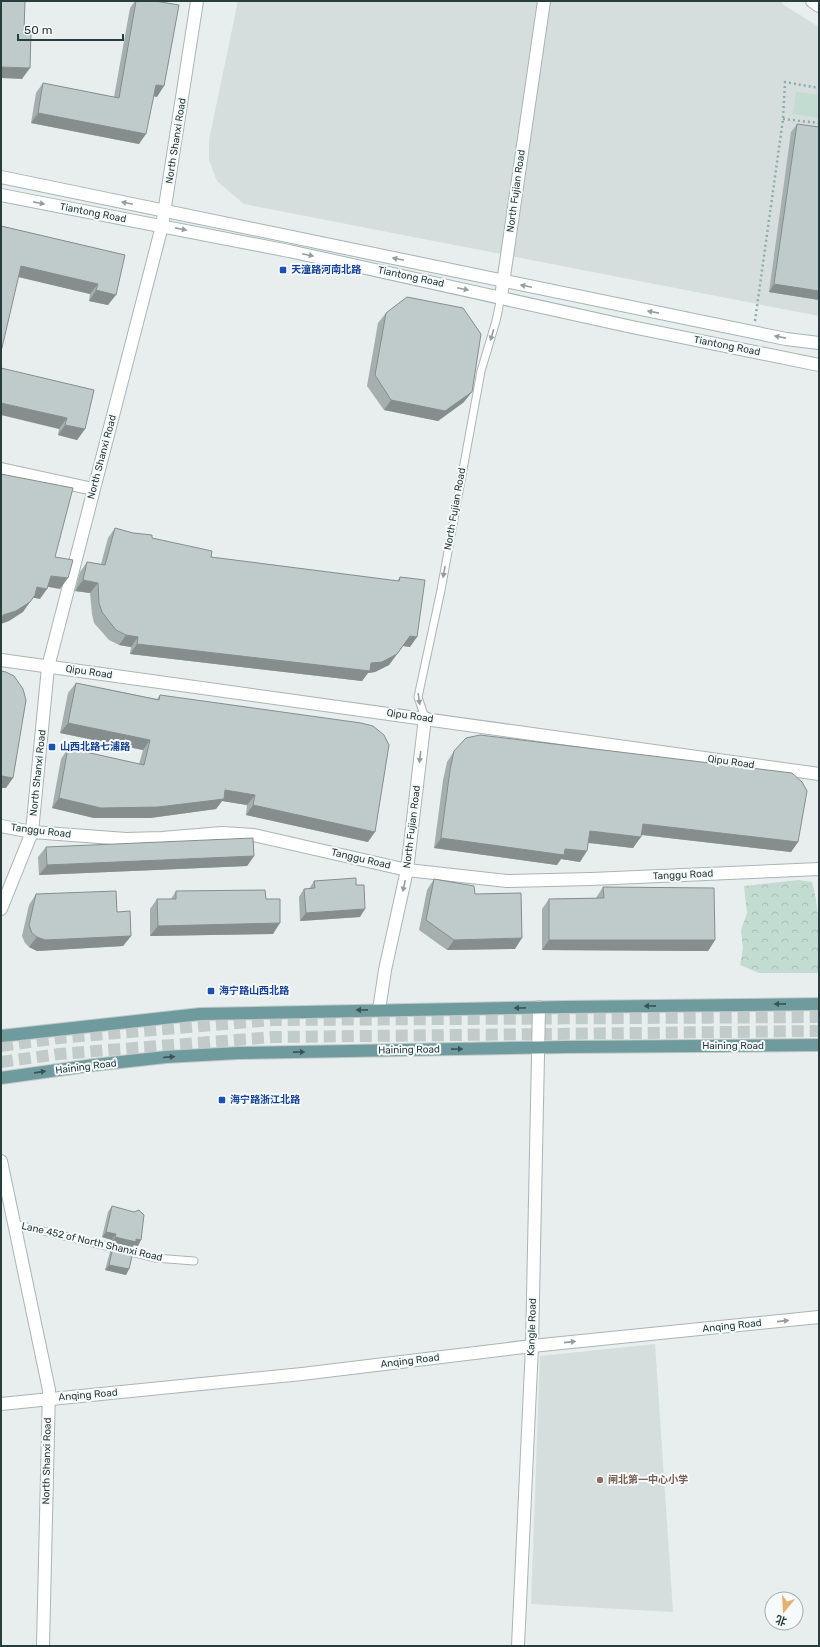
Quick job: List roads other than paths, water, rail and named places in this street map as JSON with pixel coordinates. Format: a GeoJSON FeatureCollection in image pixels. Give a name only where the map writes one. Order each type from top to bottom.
{"type":"FeatureCollection","features":[{"type":"Feature","properties":{"kind":"main road"},"geometry":{"type":"LineString","coordinates":[[1,1036],[200,1014],[539,1007],[819,1004]]}},
{"type":"Feature","properties":{"kind":"main road","name":"Haining Road"},"geometry":{"type":"LineString","coordinates":[[1,1078],[94,1065],[205,1055],[538,1048],[819,1045]]}},
{"type":"Feature","properties":{"kind":"street","name":"North Shanxi Road"},"geometry":{"type":"LineString","coordinates":[[1,909],[32,832],[48,667],[162,226],[197,1]]}},
{"type":"Feature","properties":{"kind":"street"},"geometry":{"type":"LineString","coordinates":[[812,1],[819,6]]}},
{"type":"Feature","properties":{"kind":"street","name":"North Fujian Road"},"geometry":{"type":"LineString","coordinates":[[501,297],[544,2]]}},
{"type":"Feature","properties":{"kind":"street","name":"Tiantong Road"},"geometry":{"type":"LineString","coordinates":[[1,176],[786,339],[819,343]]}},
{"type":"Feature","properties":{"kind":"street","name":"Tiantong Road"},"geometry":{"type":"LineString","coordinates":[[1,195],[289,251],[632,327],[819,365]]}},
{"type":"Feature","properties":{"kind":"street"},"geometry":{"type":"LineString","coordinates":[[1,469],[93,489]]}},
{"type":"Feature","properties":{"kind":"street","name":"Qipu Road"},"geometry":{"type":"LineString","coordinates":[[1,660],[819,774]]}},
{"type":"Feature","properties":{"kind":"street","name":"North Fujian Road"},"geometry":{"type":"LineString","coordinates":[[379,1010],[407,870],[425,718]]}},
{"type":"Feature","properties":{"kind":"street","name":"Tanggu Road"},"geometry":{"type":"LineString","coordinates":[[1,826],[32,832],[126,839],[162,838],[222,833],[247,834],[275,838],[407,870],[474,878],[537,881],[819,869]]}},
{"type":"Feature","properties":{"kind":"street","name":"Kangle Road"},"geometry":{"type":"LineString","coordinates":[[518,1646],[532,1346],[539,1007]]}},
{"type":"Feature","properties":{"kind":"street","name":"North Shanxi Road"},"geometry":{"type":"LineString","coordinates":[[1,1161],[48,1385],[49,1398],[43,1646]]}},
{"type":"Feature","properties":{"kind":"street","name":"Anqing Road"},"geometry":{"type":"LineString","coordinates":[[1,1404],[49,1398],[302,1374],[532,1346],[819,1317]]}},
{"type":"Feature","properties":{"kind":"lane","name":"North Fujian Road"},"geometry":{"type":"LineString","coordinates":[[425,718],[418,697],[441,590],[481,371],[496,321],[501,297]]}},
{"type":"Feature","properties":{"kind":"lane","name":"Lane 452 of North Shanxi Road"},"geometry":{"type":"LineString","coordinates":[[14,1224],[156,1258],[194,1261]]}},
{"type":"Feature","properties":{"kind":"tunnel"},"geometry":{"type":"LineString","coordinates":[[1,1046],[59,1038],[272,1020],[819,1017]]}},
{"type":"Feature","properties":{"kind":"tunnel"},"geometry":{"type":"LineString","coordinates":[[1,1062],[59,1054],[274,1037],[819,1031]]}},
{"type":"Feature","properties":{"kind":"place","name":"天潼路河南北路"},"geometry":{"type":"Point","coordinates":[283,270]}},
{"type":"Feature","properties":{"kind":"place","name":"山西北路七浦路"},"geometry":{"type":"Point","coordinates":[52,747]}},
{"type":"Feature","properties":{"kind":"place","name":"海宁路山西北路"},"geometry":{"type":"Point","coordinates":[211,991]}},
{"type":"Feature","properties":{"kind":"place","name":"海宁路浙江北路"},"geometry":{"type":"Point","coordinates":[222,1100]}},
{"type":"Feature","properties":{"kind":"place","name":"闸北第一中心小学"},"geometry":{"type":"Point","coordinates":[600,1480]}}]}
